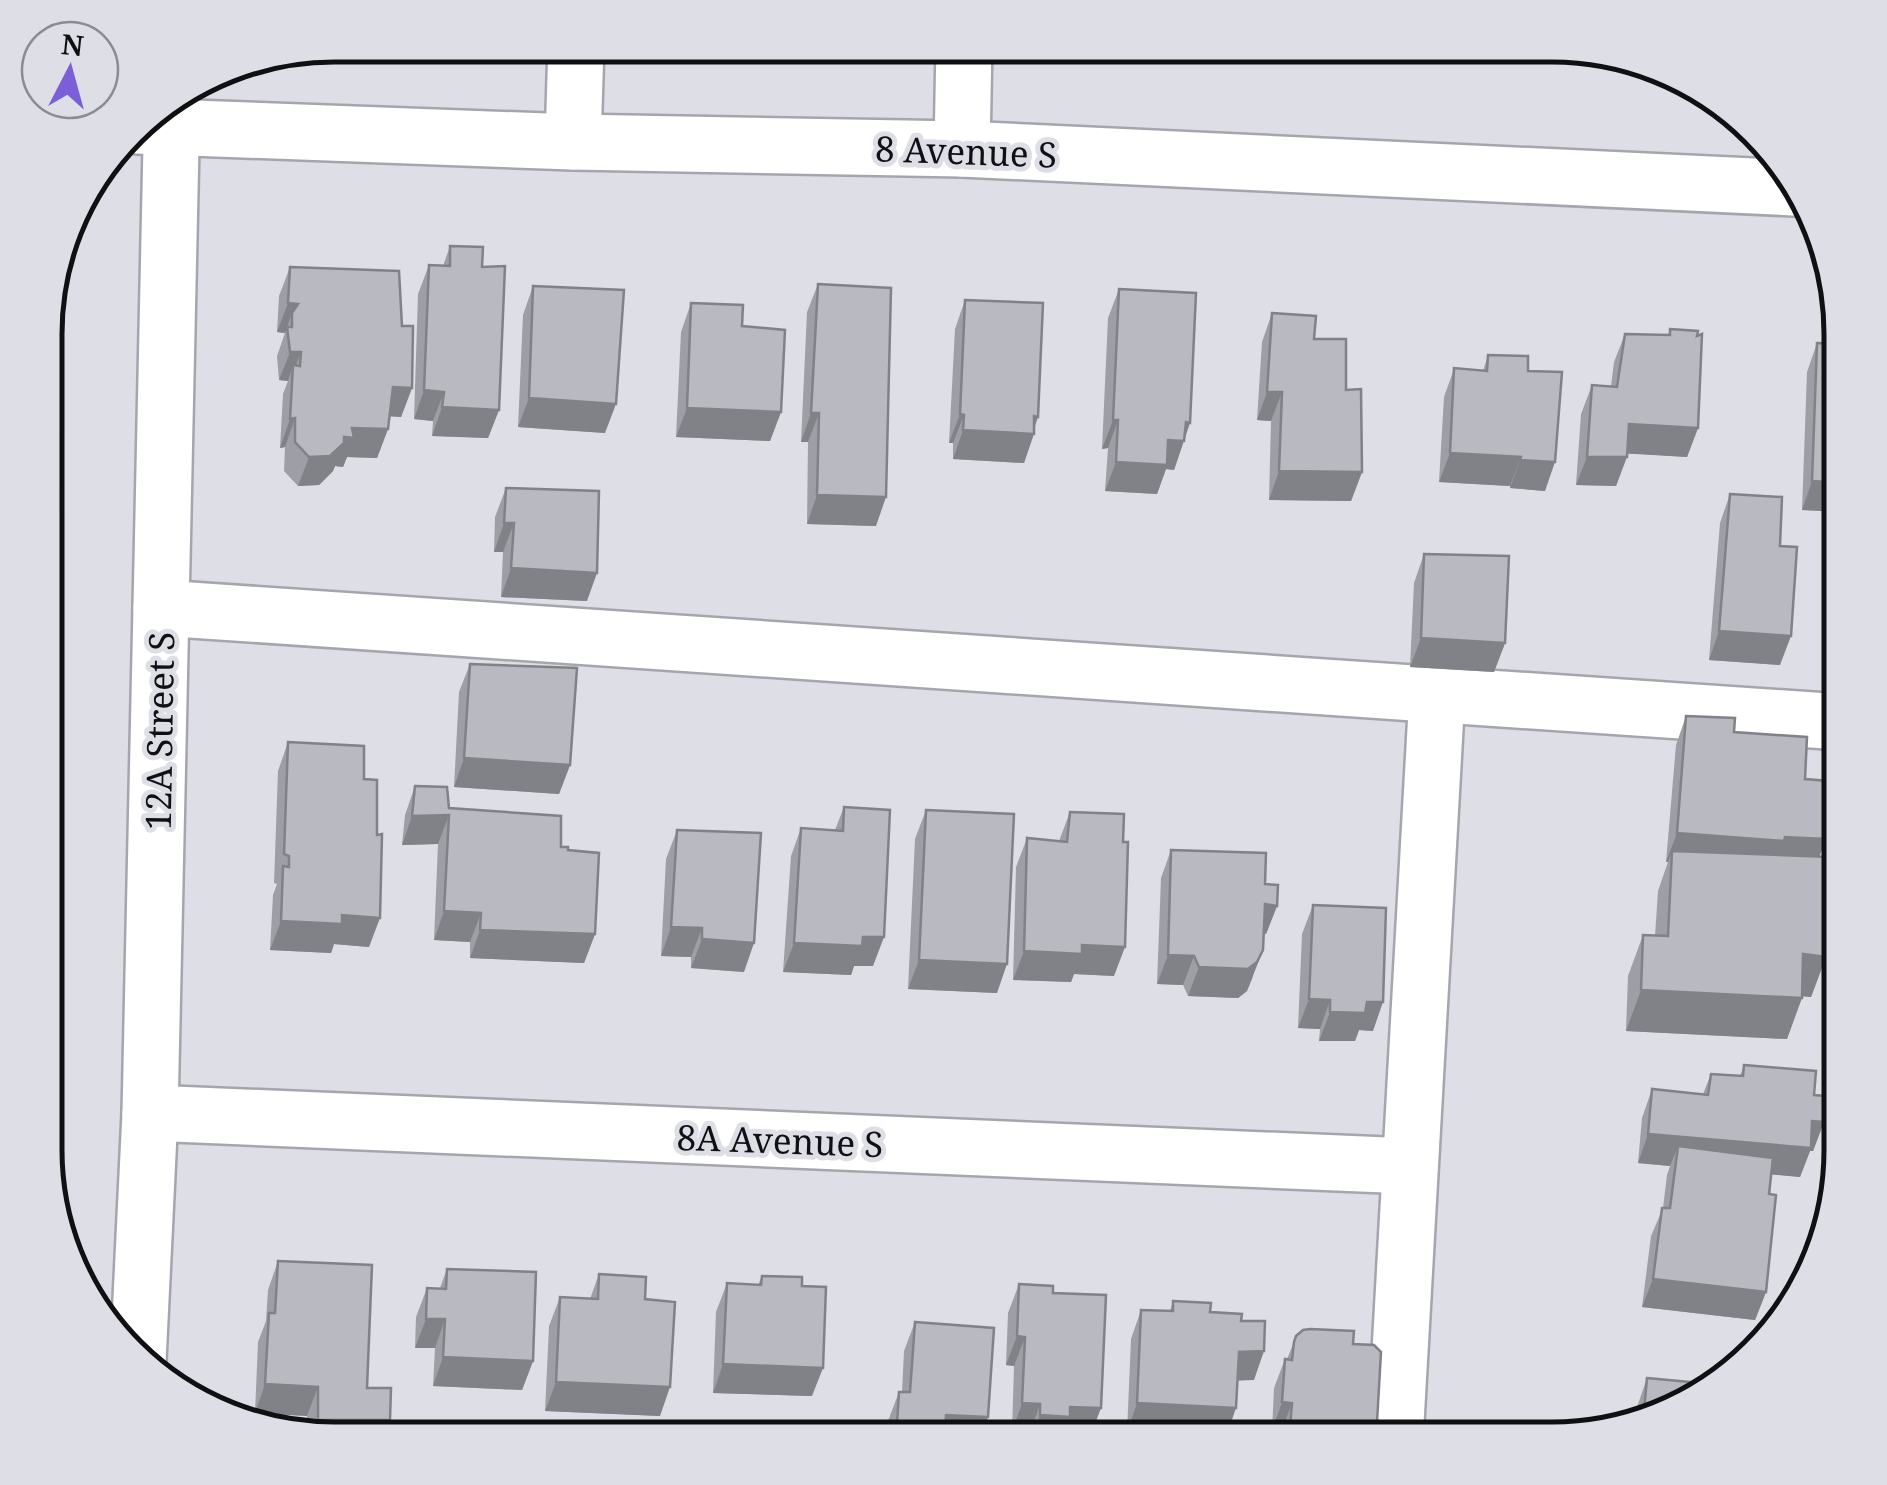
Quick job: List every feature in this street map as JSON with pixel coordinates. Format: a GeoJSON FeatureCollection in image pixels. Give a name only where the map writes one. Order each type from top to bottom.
{"type":"FeatureCollection","features":[{"type":"Feature","properties":{"kind":"street"},"geometry":{"type":"LineString","coordinates":[[573,142],[575,62]]}},
{"type":"Feature","properties":{"kind":"street"},"geometry":{"type":"LineString","coordinates":[[962,149],[964,63]]}},
{"type":"Feature","properties":{"kind":"street","name":"8 Avenue S"},"geometry":{"type":"LineString","coordinates":[[171,118],[573,142],[962,149],[1782,187]]}},
{"type":"Feature","properties":{"kind":"street","name":"12A Street S"},"geometry":{"type":"LineString","coordinates":[[139,1340],[150,1114],[162,608],[161,125]]}},
{"type":"Feature","properties":{"kind":"street"},"geometry":{"type":"LineString","coordinates":[[162,608],[1824,721]]}},
{"type":"Feature","properties":{"kind":"street"},"geometry":{"type":"LineString","coordinates":[[1396,1422],[1437,694]]}},
{"type":"Feature","properties":{"kind":"street","name":"8A Avenue S"},"geometry":{"type":"LineString","coordinates":[[150,1114],[1410,1166]]}},
{"type":"Feature","properties":{"kind":"building"},"geometry":{"type":"Polygon","coordinates":[[[450,246],[483,247],[482,267],[505,266],[499,410],[442,407],[444,392],[424,390],[429,265],[450,266],[450,246]]]}},
{"type":"Feature","properties":{"kind":"building"},"geometry":{"type":"Polygon","coordinates":[[[290,267],[399,271],[402,326],[413,326],[412,388],[393,387],[388,429],[352,428],[354,438],[344,437],[344,443],[330,456],[309,457],[295,442],[295,418],[290,419],[293,365],[300,366],[301,352],[290,352],[287,327],[292,327],[292,313],[298,304],[288,303],[290,267]]]}},
{"type":"Feature","properties":{"kind":"building"},"geometry":{"type":"Polygon","coordinates":[[[818,284],[891,288],[886,497],[817,495],[819,413],[811,413],[818,284]]]}},
{"type":"Feature","properties":{"kind":"building"},"geometry":{"type":"Polygon","coordinates":[[[533,286],[624,290],[616,404],[529,398],[533,286]]]}},
{"type":"Feature","properties":{"kind":"building"},"geometry":{"type":"Polygon","coordinates":[[[1119,289],[1196,293],[1190,423],[1186,422],[1184,441],[1168,440],[1167,465],[1116,462],[1118,420],[1113,420],[1119,289]]]}},
{"type":"Feature","properties":{"kind":"building"},"geometry":{"type":"Polygon","coordinates":[[[965,300],[1043,303],[1034,434],[963,430],[964,415],[960,414],[965,300]]]}},
{"type":"Feature","properties":{"kind":"building"},"geometry":{"type":"Polygon","coordinates":[[[691,303],[743,305],[742,326],[785,330],[781,412],[687,408],[691,303]]]}},
{"type":"Feature","properties":{"kind":"building"},"geometry":{"type":"Polygon","coordinates":[[[1272,313],[1316,316],[1314,339],[1346,339],[1346,390],[1361,389],[1362,472],[1279,471],[1282,392],[1267,392],[1272,313]]]}},
{"type":"Feature","properties":{"kind":"building"},"geometry":{"type":"Polygon","coordinates":[[[1670,329],[1702,334],[1698,428],[1629,424],[1627,457],[1587,457],[1592,385],[1617,387],[1625,334],[1670,335],[1670,329]]]}},
{"type":"Feature","properties":{"kind":"building"},"geometry":{"type":"Polygon","coordinates":[[[1817,343],[1824,343],[1824,482],[1812,481],[1817,343]]]}},
{"type":"Feature","properties":{"kind":"building"},"geometry":{"type":"Polygon","coordinates":[[[1488,355],[1528,356],[1528,371],[1562,372],[1555,462],[1450,453],[1454,368],[1487,371],[1488,355]]]}},
{"type":"Feature","properties":{"kind":"building"},"geometry":{"type":"Polygon","coordinates":[[[506,488],[599,491],[597,573],[511,568],[514,523],[504,523],[506,488]]]}},
{"type":"Feature","properties":{"kind":"building"},"geometry":{"type":"Polygon","coordinates":[[[1730,494],[1782,497],[1780,546],[1797,547],[1791,636],[1719,631],[1730,494]]]}},
{"type":"Feature","properties":{"kind":"building"},"geometry":{"type":"Polygon","coordinates":[[[1424,554],[1509,556],[1505,643],[1421,638],[1424,554]]]}},
{"type":"Feature","properties":{"kind":"building"},"geometry":{"type":"Polygon","coordinates":[[[470,664],[577,668],[570,765],[464,758],[470,664]]]}},
{"type":"Feature","properties":{"kind":"building"},"geometry":{"type":"Polygon","coordinates":[[[1686,716],[1735,718],[1734,732],[1807,737],[1805,779],[1824,781],[1824,839],[1785,837],[1784,841],[1677,833],[1686,716]]]}},
{"type":"Feature","properties":{"kind":"building"},"geometry":{"type":"Polygon","coordinates":[[[288,742],[364,746],[364,779],[377,780],[377,835],[382,834],[380,918],[342,915],[342,924],[281,921],[283,866],[289,867],[289,856],[284,854],[288,742]]]}},
{"type":"Feature","properties":{"kind":"building"},"geometry":{"type":"Polygon","coordinates":[[[415,786],[447,787],[449,808],[561,816],[561,847],[599,853],[595,934],[480,930],[481,913],[444,911],[449,815],[412,816],[415,786]]]}},
{"type":"Feature","properties":{"kind":"building"},"geometry":{"type":"Polygon","coordinates":[[[844,807],[890,810],[884,937],[863,937],[862,946],[794,943],[801,828],[843,831],[844,807]]]}},
{"type":"Feature","properties":{"kind":"building"},"geometry":{"type":"Polygon","coordinates":[[[926,810],[1014,814],[1007,964],[919,960],[926,810]]]}},
{"type":"Feature","properties":{"kind":"building"},"geometry":{"type":"Polygon","coordinates":[[[1070,812],[1124,814],[1123,842],[1128,842],[1125,947],[1082,945],[1082,954],[1024,951],[1027,838],[1067,842],[1070,812]]]}},
{"type":"Feature","properties":{"kind":"building"},"geometry":{"type":"Polygon","coordinates":[[[677,830],[761,833],[754,943],[702,939],[702,928],[671,927],[677,830]]]}},
{"type":"Feature","properties":{"kind":"building"},"geometry":{"type":"Polygon","coordinates":[[[1171,850],[1266,853],[1265,884],[1278,885],[1277,906],[1265,904],[1263,950],[1248,969],[1199,967],[1194,956],[1168,955],[1171,850]]]}},
{"type":"Feature","properties":{"kind":"building"},"geometry":{"type":"Polygon","coordinates":[[[1672,851],[1824,857],[1824,957],[1803,954],[1802,998],[1641,990],[1643,935],[1668,936],[1672,851]]]}},
{"type":"Feature","properties":{"kind":"building"},"geometry":{"type":"Polygon","coordinates":[[[1313,905],[1386,908],[1383,1002],[1367,1002],[1365,1013],[1330,1012],[1330,1000],[1309,999],[1313,905]]]}},
{"type":"Feature","properties":{"kind":"building"},"geometry":{"type":"Polygon","coordinates":[[[1744,1065],[1816,1071],[1814,1095],[1824,1096],[1824,1122],[1812,1121],[1811,1148],[1648,1134],[1652,1089],[1708,1095],[1711,1074],[1743,1076],[1744,1065]]]}},
{"type":"Feature","properties":{"kind":"building"},"geometry":{"type":"Polygon","coordinates":[[[1678,1146],[1773,1158],[1769,1194],[1776,1195],[1766,1292],[1653,1279],[1662,1208],[1670,1208],[1678,1146]]]}},
{"type":"Feature","properties":{"kind":"building"},"geometry":{"type":"Polygon","coordinates":[[[278,1261],[372,1265],[367,1388],[391,1388],[390,1420],[318,1420],[318,1387],[265,1384],[269,1313],[275,1313],[278,1261]]]}},
{"type":"Feature","properties":{"kind":"building"},"geometry":{"type":"Polygon","coordinates":[[[447,1269],[536,1272],[533,1361],[443,1357],[445,1319],[426,1319],[427,1288],[446,1289],[447,1269]]]}},
{"type":"Feature","properties":{"kind":"building"},"geometry":{"type":"Polygon","coordinates":[[[599,1274],[646,1277],[645,1299],[675,1302],[670,1387],[556,1382],[560,1297],[598,1299],[599,1274]]]}},
{"type":"Feature","properties":{"kind":"building"},"geometry":{"type":"Polygon","coordinates":[[[762,1276],[802,1277],[802,1286],[826,1287],[823,1368],[723,1364],[727,1283],[761,1285],[762,1276]]]}},
{"type":"Feature","properties":{"kind":"building"},"geometry":{"type":"Polygon","coordinates":[[[1019,1284],[1053,1286],[1053,1293],[1106,1295],[1101,1408],[1070,1407],[1070,1417],[1040,1415],[1040,1404],[1022,1403],[1025,1337],[1017,1336],[1019,1284]]]}},
{"type":"Feature","properties":{"kind":"building"},"geometry":{"type":"Polygon","coordinates":[[[1173,1301],[1211,1303],[1210,1312],[1242,1314],[1241,1321],[1265,1321],[1264,1351],[1239,1352],[1236,1408],[1137,1403],[1141,1310],[1173,1311],[1173,1301]]]}},
{"type":"Feature","properties":{"kind":"building"},"geometry":{"type":"Polygon","coordinates":[[[915,1322],[994,1328],[988,1417],[946,1415],[945,1422],[897,1422],[899,1392],[910,1392],[915,1322]]]}},
{"type":"Feature","properties":{"kind":"building"},"geometry":{"type":"Polygon","coordinates":[[[1303,1330],[1354,1331],[1353,1344],[1374,1345],[1381,1352],[1377,1422],[1290,1422],[1292,1403],[1282,1402],[1285,1359],[1292,1360],[1296,1336],[1303,1330]]]}},
{"type":"Feature","properties":{"kind":"building"},"geometry":{"type":"Polygon","coordinates":[[[1647,1378],[1694,1382],[1657,1402],[1644,1406],[1647,1378]]]}}]}
